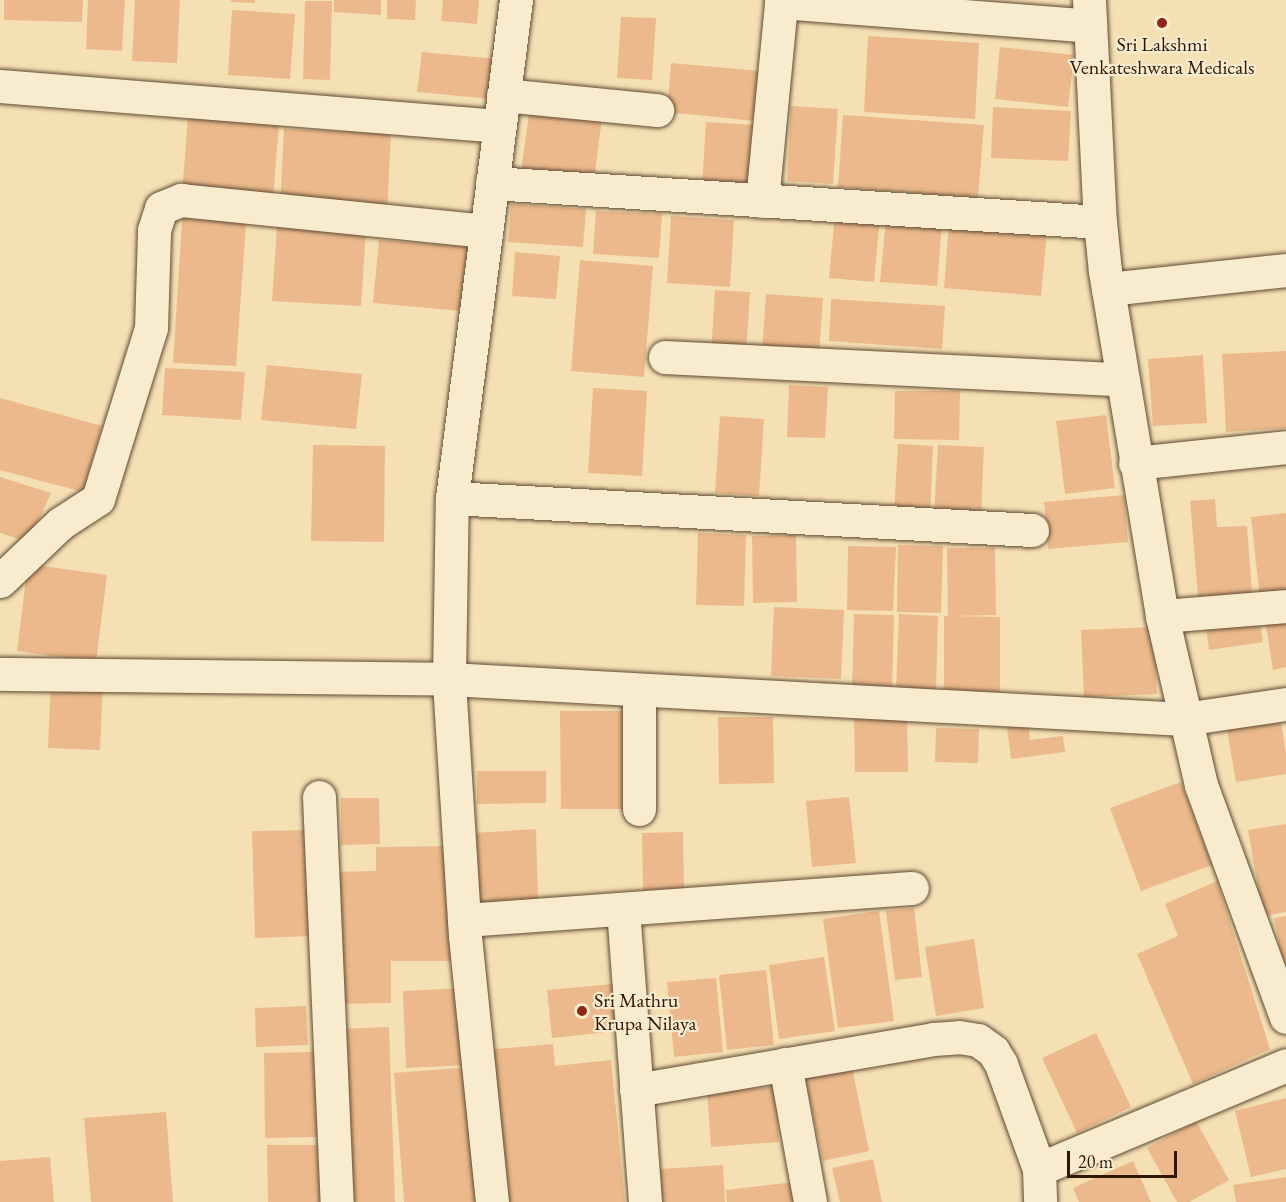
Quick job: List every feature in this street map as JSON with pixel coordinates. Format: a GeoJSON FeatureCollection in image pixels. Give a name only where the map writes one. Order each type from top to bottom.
{"type":"FeatureCollection","features":[{"type":"Feature","properties":{"kind":"street"},"geometry":{"type":"LineString","coordinates":[[492,1202],[464,920],[449,679],[452,498],[484,231],[516,0]]}},
{"type":"Feature","properties":{"kind":"street"},"geometry":{"type":"LineString","coordinates":[[762,201],[781,2],[1089,13],[1100,222],[1108,289],[1162,616],[1201,784],[1286,1017]]}},
{"type":"Feature","properties":{"kind":"street"},"geometry":{"type":"LineString","coordinates":[[0,86],[501,111],[657,110]]}},
{"type":"Feature","properties":{"kind":"street"},"geometry":{"type":"LineString","coordinates":[[492,183],[1100,222]]}},
{"type":"Feature","properties":{"kind":"street"},"geometry":{"type":"LineString","coordinates":[[0,581],[61,523],[98,500],[151,328],[154,230],[161,208],[181,200],[484,231]]}},
{"type":"Feature","properties":{"kind":"street"},"geometry":{"type":"LineString","coordinates":[[1108,289],[1286,270]]}},
{"type":"Feature","properties":{"kind":"street"},"geometry":{"type":"LineString","coordinates":[[665,357],[1122,379]]}},
{"type":"Feature","properties":{"kind":"street"},"geometry":{"type":"LineString","coordinates":[[1135,463],[1286,447]]}},
{"type":"Feature","properties":{"kind":"street"},"geometry":{"type":"LineString","coordinates":[[452,498],[1032,530]]}},
{"type":"Feature","properties":{"kind":"street"},"geometry":{"type":"LineString","coordinates":[[1162,616],[1286,606]]}},
{"type":"Feature","properties":{"kind":"street"},"geometry":{"type":"LineString","coordinates":[[0,674],[449,679],[1184,718],[1286,704]]}},
{"type":"Feature","properties":{"kind":"street"},"geometry":{"type":"LineString","coordinates":[[639,690],[639,809]]}},
{"type":"Feature","properties":{"kind":"street"},"geometry":{"type":"LineString","coordinates":[[319,797],[336,1202]]}},
{"type":"Feature","properties":{"kind":"street"},"geometry":{"type":"LineString","coordinates":[[464,920],[912,888]]}},
{"type":"Feature","properties":{"kind":"street"},"geometry":{"type":"LineString","coordinates":[[623,909],[645,1202]]}},
{"type":"Feature","properties":{"kind":"street"},"geometry":{"type":"LineString","coordinates":[[636,1090],[933,1039],[959,1037],[978,1040],[993,1051],[1001,1064],[1039,1169],[1040,1202]]}},
{"type":"Feature","properties":{"kind":"street"},"geometry":{"type":"LineString","coordinates":[[785,1064],[810,1202]]}},
{"type":"Feature","properties":{"kind":"street"},"geometry":{"type":"LineString","coordinates":[[1039,1169],[1286,1065]]}},
{"type":"Feature","properties":{"kind":"building"},"geometry":{"type":"Polygon","coordinates":[[[4,0],[83,0],[82,22],[4,20],[4,0]]]}},
{"type":"Feature","properties":{"kind":"building"},"geometry":{"type":"Polygon","coordinates":[[[88,0],[125,0],[122,51],[86,49],[88,0]]]}},
{"type":"Feature","properties":{"kind":"building"},"geometry":{"type":"Polygon","coordinates":[[[135,0],[180,0],[177,63],[132,61],[135,0]]]}},
{"type":"Feature","properties":{"kind":"building"},"geometry":{"type":"Polygon","coordinates":[[[231,0],[255,0],[255,3],[231,2],[231,0]]]}},
{"type":"Feature","properties":{"kind":"building"},"geometry":{"type":"Polygon","coordinates":[[[334,0],[381,0],[381,15],[334,12],[334,0]]]}},
{"type":"Feature","properties":{"kind":"building"},"geometry":{"type":"Polygon","coordinates":[[[387,0],[416,0],[415,20],[387,19],[387,0]]]}},
{"type":"Feature","properties":{"kind":"building"},"geometry":{"type":"Polygon","coordinates":[[[443,0],[479,0],[477,24],[441,21],[443,0]]]}},
{"type":"Feature","properties":{"kind":"building"},"geometry":{"type":"Polygon","coordinates":[[[305,1],[332,1],[330,80],[303,79],[305,1]]]}},
{"type":"Feature","properties":{"kind":"building"},"geometry":{"type":"Polygon","coordinates":[[[232,10],[295,14],[290,79],[228,75],[232,10]]]}},
{"type":"Feature","properties":{"kind":"building"},"geometry":{"type":"Polygon","coordinates":[[[621,17],[656,18],[652,80],[617,78],[621,17]]]}},
{"type":"Feature","properties":{"kind":"building"},"geometry":{"type":"Polygon","coordinates":[[[868,36],[979,43],[975,119],[864,112],[868,36]]]}},
{"type":"Feature","properties":{"kind":"building"},"geometry":{"type":"Polygon","coordinates":[[[1000,47],[1074,55],[1068,107],[995,99],[1000,47]]]}},
{"type":"Feature","properties":{"kind":"building"},"geometry":{"type":"Polygon","coordinates":[[[422,52],[496,59],[492,99],[417,92],[422,52]]]}},
{"type":"Feature","properties":{"kind":"building"},"geometry":{"type":"Polygon","coordinates":[[[671,63],[760,71],[755,121],[667,112],[671,63]]]}},
{"type":"Feature","properties":{"kind":"building"},"geometry":{"type":"Polygon","coordinates":[[[531,100],[603,110],[594,181],[521,171],[531,100]]]}},
{"type":"Feature","properties":{"kind":"building"},"geometry":{"type":"Polygon","coordinates":[[[791,106],[838,109],[833,184],[787,181],[791,106]]]}},
{"type":"Feature","properties":{"kind":"building"},"geometry":{"type":"Polygon","coordinates":[[[993,107],[1071,111],[1068,161],[991,158],[993,107]]]}},
{"type":"Feature","properties":{"kind":"building"},"geometry":{"type":"Polygon","coordinates":[[[843,115],[984,125],[978,198],[838,187],[843,115]]]}},
{"type":"Feature","properties":{"kind":"building"},"geometry":{"type":"Polygon","coordinates":[[[188,117],[279,124],[273,199],[182,193],[188,117]]]}},
{"type":"Feature","properties":{"kind":"building"},"geometry":{"type":"Polygon","coordinates":[[[706,122],[756,125],[753,189],[702,186],[706,122]]]}},
{"type":"Feature","properties":{"kind":"building"},"geometry":{"type":"Polygon","coordinates":[[[284,129],[391,134],[387,214],[280,208],[284,129]]]}},
{"type":"Feature","properties":{"kind":"building"},"geometry":{"type":"Polygon","coordinates":[[[511,204],[586,209],[583,247],[508,242],[511,204]]]}},
{"type":"Feature","properties":{"kind":"building"},"geometry":{"type":"Polygon","coordinates":[[[183,206],[247,210],[236,366],[173,363],[183,206]]]}},
{"type":"Feature","properties":{"kind":"building"},"geometry":{"type":"Polygon","coordinates":[[[596,211],[662,214],[659,258],[593,254],[596,211]]]}},
{"type":"Feature","properties":{"kind":"building"},"geometry":{"type":"Polygon","coordinates":[[[835,213],[880,216],[874,282],[829,278],[835,213]]]}},
{"type":"Feature","properties":{"kind":"building"},"geometry":{"type":"Polygon","coordinates":[[[671,216],[734,220],[730,287],[667,283],[671,216]]]}},
{"type":"Feature","properties":{"kind":"building"},"geometry":{"type":"Polygon","coordinates":[[[886,219],[942,224],[937,286],[880,282],[886,219]]]}},
{"type":"Feature","properties":{"kind":"building"},"geometry":{"type":"Polygon","coordinates":[[[949,224],[1047,232],[1041,296],[944,288],[949,224]]]}},
{"type":"Feature","properties":{"kind":"building"},"geometry":{"type":"Polygon","coordinates":[[[277,227],[366,231],[361,306],[272,301],[277,227]]]}},
{"type":"Feature","properties":{"kind":"building"},"geometry":{"type":"Polygon","coordinates":[[[379,240],[468,247],[462,311],[373,303],[379,240]]]}},
{"type":"Feature","properties":{"kind":"building"},"geometry":{"type":"Polygon","coordinates":[[[515,252],[560,256],[556,299],[512,296],[515,252]]]}},
{"type":"Feature","properties":{"kind":"building"},"geometry":{"type":"Polygon","coordinates":[[[580,260],[653,266],[644,377],[571,371],[580,260]]]}},
{"type":"Feature","properties":{"kind":"building"},"geometry":{"type":"Polygon","coordinates":[[[715,290],[750,292],[746,355],[711,353],[715,290]]]}},
{"type":"Feature","properties":{"kind":"building"},"geometry":{"type":"Polygon","coordinates":[[[766,294],[823,298],[819,354],[762,351],[766,294]]]}},
{"type":"Feature","properties":{"kind":"building"},"geometry":{"type":"Polygon","coordinates":[[[831,299],[945,306],[942,349],[829,341],[831,299]]]}},
{"type":"Feature","properties":{"kind":"building"},"geometry":{"type":"Polygon","coordinates":[[[1286,351],[1286,428],[1226,432],[1222,354],[1286,351]]]}},
{"type":"Feature","properties":{"kind":"building"},"geometry":{"type":"Polygon","coordinates":[[[1203,355],[1207,423],[1153,426],[1148,359],[1203,355]]]}},
{"type":"Feature","properties":{"kind":"building"},"geometry":{"type":"Polygon","coordinates":[[[267,365],[362,374],[356,429],[261,420],[267,365]]]}},
{"type":"Feature","properties":{"kind":"building"},"geometry":{"type":"Polygon","coordinates":[[[165,368],[245,372],[241,420],[162,415],[165,368]]]}},
{"type":"Feature","properties":{"kind":"building"},"geometry":{"type":"Polygon","coordinates":[[[789,385],[828,387],[825,438],[787,437],[789,385]]]}},
{"type":"Feature","properties":{"kind":"building"},"geometry":{"type":"Polygon","coordinates":[[[593,388],[647,391],[642,476],[588,473],[593,388]]]}},
{"type":"Feature","properties":{"kind":"building"},"geometry":{"type":"Polygon","coordinates":[[[895,391],[960,391],[959,440],[894,439],[895,391]]]}},
{"type":"Feature","properties":{"kind":"building"},"geometry":{"type":"Polygon","coordinates":[[[0,398],[102,426],[83,492],[0,470],[0,398]]]}},
{"type":"Feature","properties":{"kind":"building"},"geometry":{"type":"Polygon","coordinates":[[[1106,415],[1115,488],[1065,494],[1056,421],[1106,415]]]}},
{"type":"Feature","properties":{"kind":"building"},"geometry":{"type":"Polygon","coordinates":[[[720,416],[764,419],[759,496],[715,493],[720,416]]]}},
{"type":"Feature","properties":{"kind":"building"},"geometry":{"type":"Polygon","coordinates":[[[898,444],[933,446],[930,515],[894,513],[898,444]]]}},
{"type":"Feature","properties":{"kind":"building"},"geometry":{"type":"Polygon","coordinates":[[[313,445],[385,446],[384,542],[311,541],[313,445]]]}},
{"type":"Feature","properties":{"kind":"building"},"geometry":{"type":"Polygon","coordinates":[[[938,445],[984,447],[981,519],[934,516],[938,445]]]}},
{"type":"Feature","properties":{"kind":"building"},"geometry":{"type":"Polygon","coordinates":[[[0,477],[51,493],[29,542],[0,533],[0,477]]]}},
{"type":"Feature","properties":{"kind":"building"},"geometry":{"type":"Polygon","coordinates":[[[1124,495],[1128,542],[1048,549],[1044,502],[1124,495]]]}},
{"type":"Feature","properties":{"kind":"building"},"geometry":{"type":"Polygon","coordinates":[[[1215,499],[1217,527],[1247,526],[1252,593],[1198,597],[1190,501],[1215,499]]]}},
{"type":"Feature","properties":{"kind":"building"},"geometry":{"type":"Polygon","coordinates":[[[1286,513],[1286,596],[1260,599],[1251,517],[1286,513]]]}},
{"type":"Feature","properties":{"kind":"building"},"geometry":{"type":"Polygon","coordinates":[[[698,533],[746,535],[744,606],[696,605],[698,533]]]}},
{"type":"Feature","properties":{"kind":"building"},"geometry":{"type":"Polygon","coordinates":[[[796,535],[797,602],[753,603],[752,536],[796,535]]]}},
{"type":"Feature","properties":{"kind":"building"},"geometry":{"type":"Polygon","coordinates":[[[898,545],[943,546],[941,613],[897,612],[898,545]]]}},
{"type":"Feature","properties":{"kind":"building"},"geometry":{"type":"Polygon","coordinates":[[[848,546],[896,547],[893,611],[847,610],[848,546]]]}},
{"type":"Feature","properties":{"kind":"building"},"geometry":{"type":"Polygon","coordinates":[[[947,548],[995,548],[996,615],[952,616],[1000,617],[1000,692],[944,691],[944,616],[948,616],[947,548]]]}},
{"type":"Feature","properties":{"kind":"building"},"geometry":{"type":"Polygon","coordinates":[[[28,564],[107,575],[96,662],[17,651],[28,564]]]}},
{"type":"Feature","properties":{"kind":"building"},"geometry":{"type":"Polygon","coordinates":[[[774,607],[844,610],[841,679],[771,676],[774,607]]]}},
{"type":"Feature","properties":{"kind":"building"},"geometry":{"type":"Polygon","coordinates":[[[1258,611],[1263,642],[1209,650],[1205,619],[1258,611]]]}},
{"type":"Feature","properties":{"kind":"building"},"geometry":{"type":"Polygon","coordinates":[[[854,614],[894,615],[892,693],[852,691],[854,614]]]}},
{"type":"Feature","properties":{"kind":"building"},"geometry":{"type":"Polygon","coordinates":[[[899,614],[938,616],[936,691],[896,690],[899,614]]]}},
{"type":"Feature","properties":{"kind":"building"},"geometry":{"type":"Polygon","coordinates":[[[1286,615],[1286,667],[1273,670],[1265,619],[1286,615]]]}},
{"type":"Feature","properties":{"kind":"building"},"geometry":{"type":"Polygon","coordinates":[[[1154,627],[1157,694],[1084,697],[1081,630],[1154,627]]]}},
{"type":"Feature","properties":{"kind":"building"},"geometry":{"type":"Polygon","coordinates":[[[51,680],[103,682],[100,750],[48,748],[51,680]]]}},
{"type":"Feature","properties":{"kind":"building"},"geometry":{"type":"Polygon","coordinates":[[[907,710],[908,772],[855,772],[854,711],[907,710]]]}},
{"type":"Feature","properties":{"kind":"building"},"geometry":{"type":"Polygon","coordinates":[[[560,711],[626,711],[627,809],[561,809],[560,711]]]}},
{"type":"Feature","properties":{"kind":"building"},"geometry":{"type":"Polygon","coordinates":[[[1280,715],[1286,753],[1286,774],[1236,782],[1226,724],[1280,715]]]}},
{"type":"Feature","properties":{"kind":"building"},"geometry":{"type":"Polygon","coordinates":[[[1028,716],[1030,740],[1063,736],[1065,752],[1011,759],[1006,719],[1028,716]]]}},
{"type":"Feature","properties":{"kind":"building"},"geometry":{"type":"Polygon","coordinates":[[[718,717],[773,717],[774,783],[719,784],[718,717]]]}},
{"type":"Feature","properties":{"kind":"building"},"geometry":{"type":"Polygon","coordinates":[[[936,728],[979,729],[978,763],[935,762],[936,728]]]}},
{"type":"Feature","properties":{"kind":"building"},"geometry":{"type":"Polygon","coordinates":[[[477,771],[546,771],[546,803],[477,804],[477,771]]]}},
{"type":"Feature","properties":{"kind":"building"},"geometry":{"type":"Polygon","coordinates":[[[1181,782],[1212,865],[1141,891],[1110,808],[1181,782]]]}},
{"type":"Feature","properties":{"kind":"building"},"geometry":{"type":"Polygon","coordinates":[[[849,797],[856,863],[812,867],[806,801],[849,797]]]}},
{"type":"Feature","properties":{"kind":"building"},"geometry":{"type":"Polygon","coordinates":[[[341,798],[379,798],[380,844],[341,845],[341,798]]]}},
{"type":"Feature","properties":{"kind":"building"},"geometry":{"type":"Polygon","coordinates":[[[1286,824],[1286,912],[1263,916],[1248,830],[1286,824]]]}},
{"type":"Feature","properties":{"kind":"building"},"geometry":{"type":"Polygon","coordinates":[[[536,829],[538,900],[478,903],[474,833],[536,829]]]}},
{"type":"Feature","properties":{"kind":"building"},"geometry":{"type":"Polygon","coordinates":[[[312,830],[315,936],[255,938],[252,831],[312,830]]]}},
{"type":"Feature","properties":{"kind":"building"},"geometry":{"type":"Polygon","coordinates":[[[683,832],[684,889],[643,890],[642,833],[683,832]]]}},
{"type":"Feature","properties":{"kind":"building"},"geometry":{"type":"Polygon","coordinates":[[[455,846],[456,961],[391,961],[391,1003],[333,1004],[331,872],[376,871],[376,847],[455,846]]]}},
{"type":"Feature","properties":{"kind":"building"},"geometry":{"type":"Polygon","coordinates":[[[1217,881],[1270,1049],[1193,1084],[1137,954],[1178,936],[1165,904],[1217,881]]]}},
{"type":"Feature","properties":{"kind":"building"},"geometry":{"type":"Polygon","coordinates":[[[914,908],[922,977],[895,980],[886,911],[914,908]]]}},
{"type":"Feature","properties":{"kind":"building"},"geometry":{"type":"Polygon","coordinates":[[[879,911],[894,1021],[838,1028],[823,919],[879,911]]]}},
{"type":"Feature","properties":{"kind":"building"},"geometry":{"type":"Polygon","coordinates":[[[1286,916],[1286,975],[1285,975],[1274,918],[1286,916]]]}},
{"type":"Feature","properties":{"kind":"building"},"geometry":{"type":"Polygon","coordinates":[[[974,939],[984,1008],[936,1016],[925,947],[974,939]]]}},
{"type":"Feature","properties":{"kind":"building"},"geometry":{"type":"Polygon","coordinates":[[[824,957],[835,1031],[779,1039],[769,965],[824,957]]]}},
{"type":"Feature","properties":{"kind":"building"},"geometry":{"type":"Polygon","coordinates":[[[766,970],[774,1045],[727,1050],[719,975],[766,970]]]}},
{"type":"Feature","properties":{"kind":"building"},"geometry":{"type":"Polygon","coordinates":[[[716,978],[723,1052],[674,1057],[667,982],[716,978]]]}},
{"type":"Feature","properties":{"kind":"building","name":"Sri Mathru Krupa Nilaya"},"geometry":{"type":"Polygon","coordinates":[[[613,984],[617,1031],[552,1038],[547,990],[613,984]]]}},
{"type":"Feature","properties":{"kind":"building"},"geometry":{"type":"Polygon","coordinates":[[[467,988],[470,1065],[406,1068],[403,991],[467,988]]]}},
{"type":"Feature","properties":{"kind":"building"},"geometry":{"type":"Polygon","coordinates":[[[306,1006],[308,1045],[256,1047],[255,1008],[306,1006]]]}},
{"type":"Feature","properties":{"kind":"building"},"geometry":{"type":"Polygon","coordinates":[[[389,1027],[395,1202],[343,1202],[337,1029],[389,1027]]]}},
{"type":"Feature","properties":{"kind":"building"},"geometry":{"type":"Polygon","coordinates":[[[1096,1033],[1131,1107],[1077,1133],[1042,1058],[1096,1033]]]}},
{"type":"Feature","properties":{"kind":"building"},"geometry":{"type":"Polygon","coordinates":[[[553,1044],[555,1066],[611,1060],[625,1202],[501,1202],[486,1050],[553,1044]]]}},
{"type":"Feature","properties":{"kind":"building"},"geometry":{"type":"Polygon","coordinates":[[[318,1052],[320,1137],[265,1138],[264,1053],[318,1052]]]}},
{"type":"Feature","properties":{"kind":"building"},"geometry":{"type":"Polygon","coordinates":[[[851,1062],[869,1151],[823,1161],[804,1072],[851,1062]]]}},
{"type":"Feature","properties":{"kind":"building"},"geometry":{"type":"Polygon","coordinates":[[[471,1067],[481,1202],[404,1202],[394,1073],[471,1067]]]}},
{"type":"Feature","properties":{"kind":"building"},"geometry":{"type":"Polygon","coordinates":[[[775,1087],[779,1142],[711,1147],[707,1091],[775,1087]]]}},
{"type":"Feature","properties":{"kind":"building"},"geometry":{"type":"Polygon","coordinates":[[[1286,1098],[1286,1169],[1251,1177],[1235,1111],[1286,1098]]]}},
{"type":"Feature","properties":{"kind":"building"},"geometry":{"type":"Polygon","coordinates":[[[166,1112],[173,1202],[91,1202],[84,1118],[166,1112]]]}},
{"type":"Feature","properties":{"kind":"building"},"geometry":{"type":"Polygon","coordinates":[[[1196,1121],[1229,1180],[1189,1202],[1177,1202],[1147,1148],[1196,1121]]]}},
{"type":"Feature","properties":{"kind":"building"},"geometry":{"type":"Polygon","coordinates":[[[267,1145],[319,1145],[320,1202],[268,1202],[267,1145]]]}},
{"type":"Feature","properties":{"kind":"building"},"geometry":{"type":"Polygon","coordinates":[[[50,1157],[54,1202],[0,1202],[0,1161],[50,1157]]]}},
{"type":"Feature","properties":{"kind":"building"},"geometry":{"type":"Polygon","coordinates":[[[873,1159],[882,1202],[840,1202],[832,1168],[873,1159]]]}},
{"type":"Feature","properties":{"kind":"building"},"geometry":{"type":"Polygon","coordinates":[[[1133,1161],[1151,1202],[1079,1202],[1073,1188],[1133,1161]]]}},
{"type":"Feature","properties":{"kind":"building"},"geometry":{"type":"Polygon","coordinates":[[[723,1165],[725,1202],[661,1202],[660,1169],[723,1165]]]}},
{"type":"Feature","properties":{"kind":"building"},"geometry":{"type":"Polygon","coordinates":[[[1286,1177],[1286,1202],[1236,1202],[1233,1185],[1286,1177]]]}},
{"type":"Feature","properties":{"kind":"building"},"geometry":{"type":"Polygon","coordinates":[[[795,1182],[797,1202],[727,1202],[726,1190],[795,1182]]]}},
{"type":"Feature","properties":{"kind":"place","name":"Sri Lakshmi Venkateshwara Medicals"},"geometry":{"type":"Point","coordinates":[1162,23]}},
{"type":"Feature","properties":{"kind":"place","name":"Sri Mathru Krupa Nilaya"},"geometry":{"type":"Point","coordinates":[582,1011]}}]}
